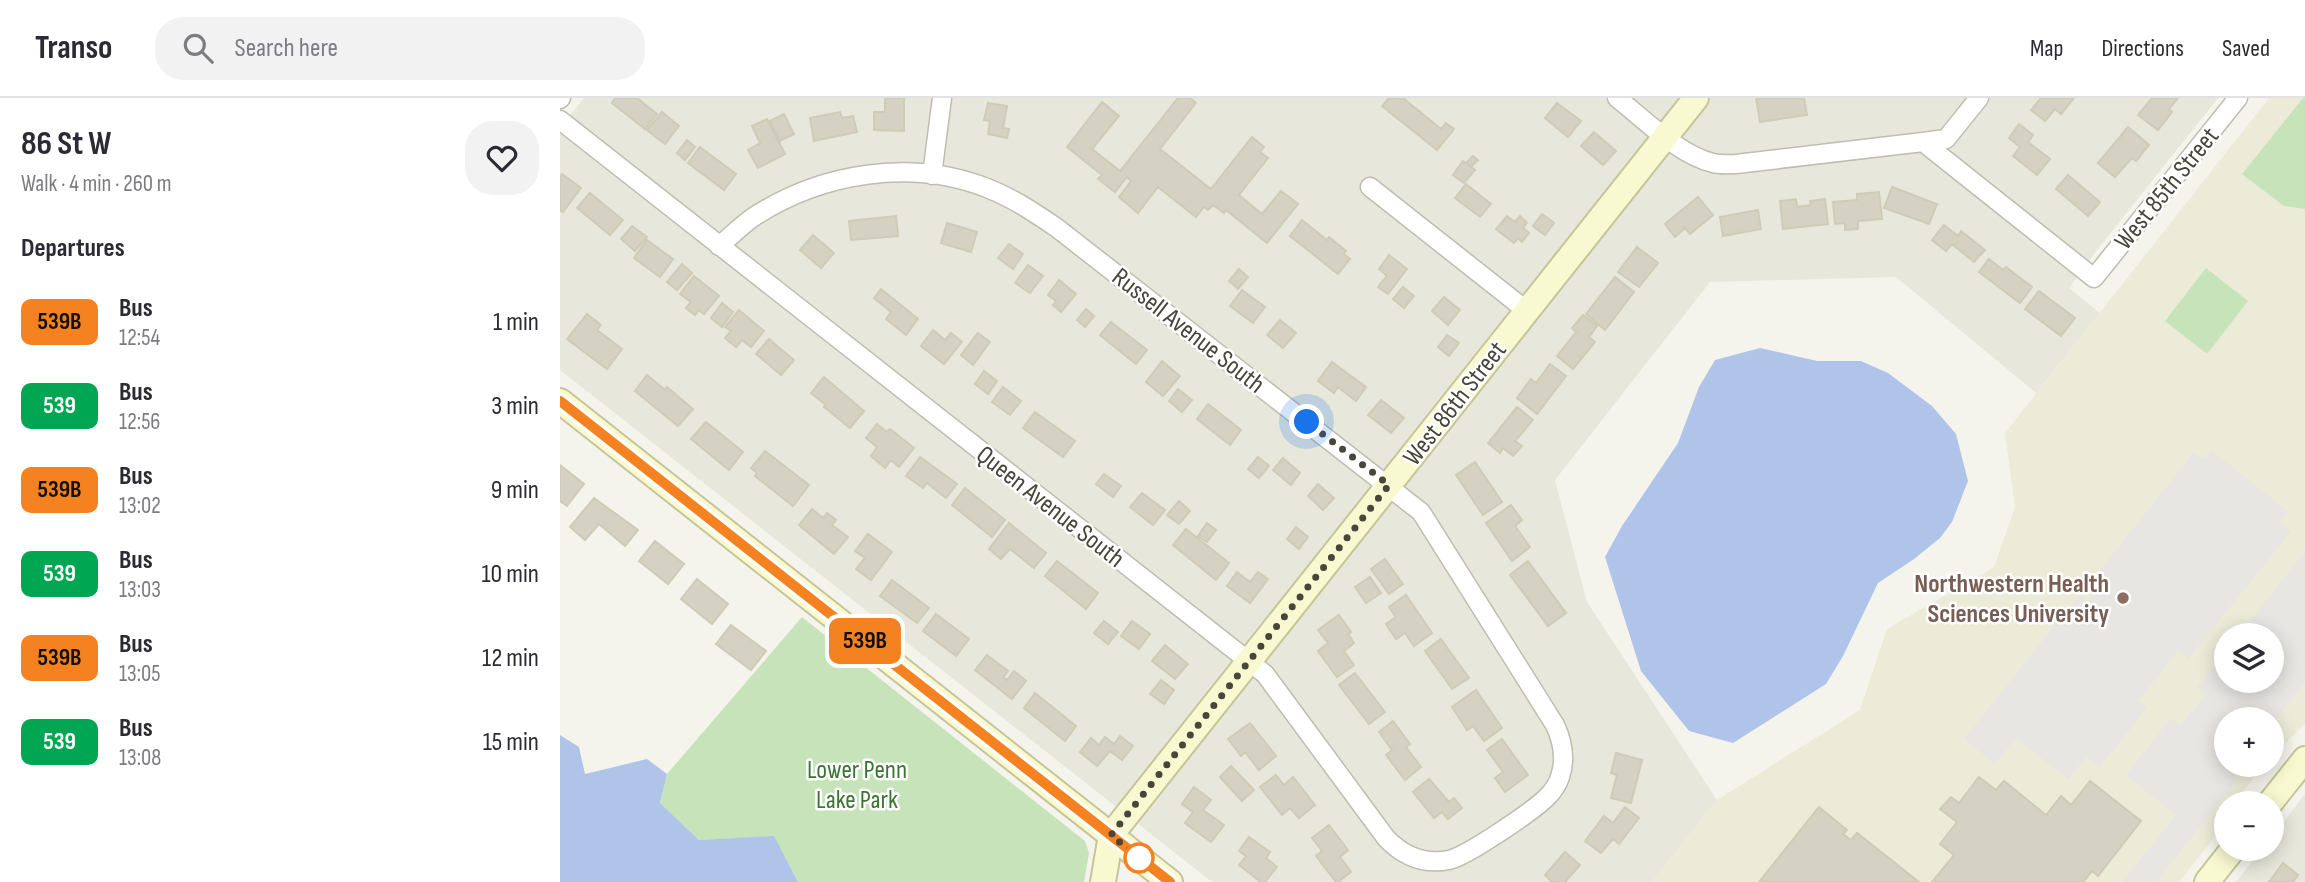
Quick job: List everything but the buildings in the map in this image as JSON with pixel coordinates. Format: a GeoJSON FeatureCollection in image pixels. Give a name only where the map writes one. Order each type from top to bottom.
{"type":"FeatureCollection","features":[{"type":"Feature","properties":{"kind":"street"},"geometry":{"type":"LineString","coordinates":[[932,175],[942,98]]}},
{"type":"Feature","properties":{"kind":"street"},"geometry":{"type":"LineString","coordinates":[[1617,98],[1698,158],[1716,164],[1736,164],[1946,139],[1979,98]]}},
{"type":"Feature","properties":{"kind":"street","name":"West 86th Street"},"geometry":{"type":"LineString","coordinates":[[1103,882],[1111,835],[1696,98]]}},
{"type":"Feature","properties":{"kind":"street","name":"West 85th Street"},"geometry":{"type":"LineString","coordinates":[[1923,142],[2094,278],[2238,98]]}},
{"type":"Feature","properties":{"kind":"street","name":"Queen Avenue South"},"geometry":{"type":"LineString","coordinates":[[560,120],[1265,674],[1398,851],[1415,859],[1451,860],[1516,820]]}},
{"type":"Feature","properties":{"kind":"street","name":"Russell Avenue South"},"geometry":{"type":"LineString","coordinates":[[719,246],[751,219],[787,198],[824,183],[865,174],[906,172],[986,187],[1024,205],[1057,228],[1421,512],[1563,741],[1560,778],[1550,794],[1516,820]]}},
{"type":"Feature","properties":{"kind":"street"},"geometry":{"type":"LineString","coordinates":[[1370,187],[1527,311]]}},
{"type":"Feature","properties":{"kind":"street"},"geometry":{"type":"LineString","coordinates":[[560,401],[1170,882]]}},
{"type":"Feature","properties":{"kind":"street"},"geometry":{"type":"LineString","coordinates":[[2280,791],[2305,759]]}},
{"type":"Feature","properties":{"kind":"street"},"geometry":{"type":"LineString","coordinates":[[2207,882],[2224,861]]}},
{"type":"Feature","properties":{"kind":"shaded area"},"geometry":{"type":"Polygon","coordinates":[[[584,98],[2218,98],[2069,288],[2100,313],[2036,393],[1896,277],[1710,282],[1555,480],[1587,602],[1717,800],[1652,882],[1212,882],[560,370],[560,128],[584,98]]]}},
{"type":"Feature","properties":{"kind":"shaded area","name":"Northwestern Health Sciences University"},"geometry":{"type":"Polygon","coordinates":[[[2269,98],[2305,98],[2305,724],[2284,744],[2284,707],[2214,707],[2214,777],[2255,777],[2243,791],[2214,791],[2214,838],[2179,882],[1652,882],[1717,800],[1860,710],[1887,629],[1994,567],[2015,507],[2005,433],[2269,98]]]}},
{"type":"Feature","properties":{"kind":"shaded area"},"geometry":{"type":"Polygon","coordinates":[[[2211,450],[2288,512],[2280,522],[2291,531],[2217,623],[2214,623],[2214,627],[2188,659],[2178,651],[2139,700],[2147,708],[2099,768],[2086,757],[2068,779],[2016,738],[1995,764],[1964,739],[2079,595],[2088,602],[2100,588],[2091,581],[2194,452],[2203,459],[2211,450]]]}},
{"type":"Feature","properties":{"kind":"shaded area"},"geometry":{"type":"Polygon","coordinates":[[[2305,552],[2305,682],[2284,709],[2214,707],[2214,777],[2238,779],[2228,791],[2214,791],[2214,809],[2156,882],[2122,882],[2176,815],[2126,775],[2171,718],[2181,725],[2206,695],[2197,687],[2214,666],[2214,693],[2284,693],[2284,623],[2249,623],[2305,552]]]}},
{"type":"Feature","properties":{"kind":"shaded area"},"geometry":{"type":"Polygon","coordinates":[[[2305,794],[2305,882],[2236,882],[2253,861],[2284,861],[2284,821],[2305,794]]]}},
{"type":"Feature","properties":{"kind":"green space"},"geometry":{"type":"Polygon","coordinates":[[[2303,98],[2305,209],[2284,206],[2242,174],[2303,98]]]}},
{"type":"Feature","properties":{"kind":"green space"},"geometry":{"type":"Polygon","coordinates":[[[2206,268],[2248,301],[2207,354],[2165,321],[2206,268]]]}},
{"type":"Feature","properties":{"kind":"green space","name":"Lower Penn Lake Park"},"geometry":{"type":"Polygon","coordinates":[[[802,617],[1085,841],[1089,853],[1084,882],[798,882],[774,837],[699,840],[660,803],[667,774],[802,617]]]}},
{"type":"Feature","properties":{"kind":"water"},"geometry":{"type":"Polygon","coordinates":[[[1760,348],[1817,361],[1861,361],[1888,373],[1932,406],[1956,434],[1968,481],[1952,522],[1940,538],[1878,583],[1843,656],[1826,684],[1733,743],[1689,731],[1641,671],[1605,557],[1622,526],[1678,443],[1699,387],[1715,360],[1760,348]]]}},
{"type":"Feature","properties":{"kind":"water"},"geometry":{"type":"Polygon","coordinates":[[[560,735],[579,747],[585,774],[647,759],[667,774],[660,803],[699,840],[774,836],[798,882],[560,882],[560,735]]]}},
{"type":"Feature","properties":{"kind":"bus line","name":"539B"},"geometry":{"type":"LineString","coordinates":[[560,401],[1170,882]]}},
{"type":"Feature","properties":{"kind":"place","name":"Northwestern Health Sciences University"},"geometry":{"type":"Point","coordinates":[2123,598]}},
{"type":"Feature","properties":{"kind":"route"},"geometry":{"type":"LineString","coordinates":[[1139,858],[1111,835],[1389,485],[1307,422]]}}]}
